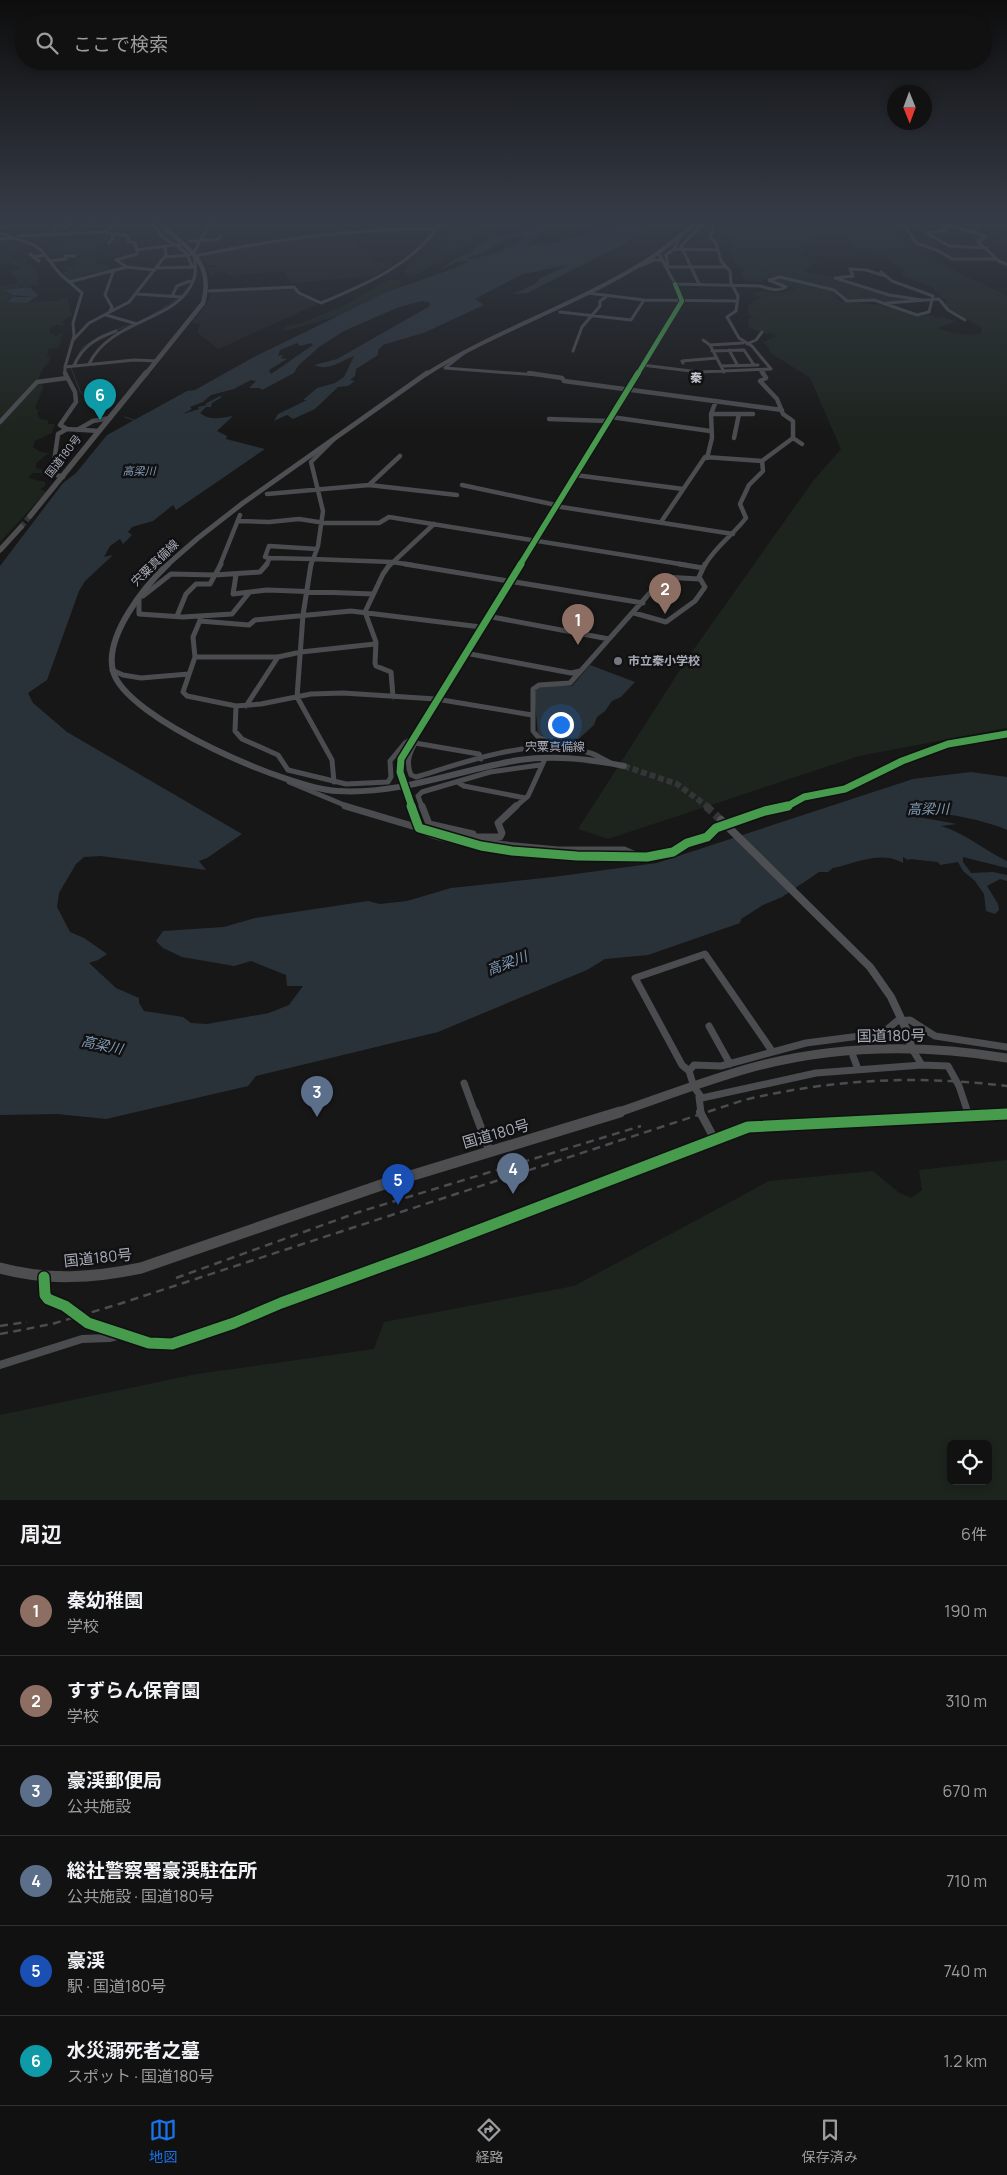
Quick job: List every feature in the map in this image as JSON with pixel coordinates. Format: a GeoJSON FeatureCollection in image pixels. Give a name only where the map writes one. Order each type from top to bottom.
{"type":"FeatureCollection","features":[{"type":"Feature","properties":{"kind":"highway","name":"国道180号"},"geometry":{"type":"LineString","coordinates":[[30,516],[202,306],[208,293]]}},
{"type":"Feature","properties":{"kind":"highway"},"geometry":{"type":"LineString","coordinates":[[0,549],[20,528]]}},
{"type":"Feature","properties":{"kind":"highway","name":"国道180号"},"geometry":{"type":"LineString","coordinates":[[0,1268],[44,1277],[94,1276],[141,1268],[356,1193],[589,1122],[754,1068],[828,1053],[912,1049],[961,1052],[1007,1058]]}},
{"type":"Feature","properties":{"kind":"main road","name":"宍粟真備線"},"geometry":{"type":"LineString","coordinates":[[588,293],[464,352],[420,378],[214,526],[156,577],[138,599],[115,648],[112,670],[118,687],[131,700],[170,725],[278,777],[310,787],[331,790],[374,791],[405,788],[521,760],[573,758],[624,766]]}},
{"type":"Feature","properties":{"kind":"main road"},"geometry":{"type":"LineString","coordinates":[[721,820],[870,966],[891,997],[906,1029],[912,1049]]}},
{"type":"Feature","properties":{"kind":"street"},"geometry":{"type":"LineString","coordinates":[[81,293],[73,323],[74,339],[65,367],[67,378],[76,399],[73,410],[60,424],[66,429],[98,431]]}},
{"type":"Feature","properties":{"kind":"street"},"geometry":{"type":"LineString","coordinates":[[106,293],[105,296],[112,307],[110,311]]}},
{"type":"Feature","properties":{"kind":"street"},"geometry":{"type":"LineString","coordinates":[[180,297],[182,293]]}},
{"type":"Feature","properties":{"kind":"street"},"geometry":{"type":"LineString","coordinates":[[106,315],[136,323],[180,297],[183,293]]}},
{"type":"Feature","properties":{"kind":"street"},"geometry":{"type":"LineString","coordinates":[[305,293],[318,303],[344,293]]}},
{"type":"Feature","properties":{"kind":"street"},"geometry":{"type":"LineString","coordinates":[[588,293],[606,297],[644,300],[737,301]]}},
{"type":"Feature","properties":{"kind":"street"},"geometry":{"type":"LineString","coordinates":[[679,293],[682,300]]}},
{"type":"Feature","properties":{"kind":"street"},"geometry":{"type":"LineString","coordinates":[[642,365],[693,372],[771,369],[757,352],[732,330],[731,322],[727,317],[735,313],[737,301],[736,293]]}},
{"type":"Feature","properties":{"kind":"street"},"geometry":{"type":"LineString","coordinates":[[837,293],[844,300],[873,300],[924,315],[930,312],[934,299]]}},
{"type":"Feature","properties":{"kind":"street"},"geometry":{"type":"LineString","coordinates":[[883,293],[922,300]]}},
{"type":"Feature","properties":{"kind":"street"},"geometry":{"type":"LineString","coordinates":[[926,293],[933,296],[934,299]]}},
{"type":"Feature","properties":{"kind":"street"},"geometry":{"type":"LineString","coordinates":[[74,339],[82,334],[89,323],[129,302],[138,294],[180,297]]}},
{"type":"Feature","properties":{"kind":"street"},"geometry":{"type":"LineString","coordinates":[[572,351],[576,337],[589,317],[600,306],[600,301],[606,297]]}},
{"type":"Feature","properties":{"kind":"street"},"geometry":{"type":"LineString","coordinates":[[560,312],[589,317],[633,319],[644,300]]}},
{"type":"Feature","properties":{"kind":"street"},"geometry":{"type":"LineString","coordinates":[[419,828],[399,765],[436,699],[682,300]]}},
{"type":"Feature","properties":{"kind":"street"},"geometry":{"type":"LineString","coordinates":[[884,303],[941,300],[948,310],[965,320]]}},
{"type":"Feature","properties":{"kind":"street"},"geometry":{"type":"LineString","coordinates":[[74,366],[78,355],[93,341],[136,323],[166,306]]}},
{"type":"Feature","properties":{"kind":"street"},"geometry":{"type":"LineString","coordinates":[[89,364],[93,351],[119,331]]}},
{"type":"Feature","properties":{"kind":"street"},"geometry":{"type":"LineString","coordinates":[[710,345],[745,343],[756,340],[762,332]]}},
{"type":"Feature","properties":{"kind":"street"},"geometry":{"type":"LineString","coordinates":[[703,340],[710,345],[724,372]]}},
{"type":"Feature","properties":{"kind":"street"},"geometry":{"type":"LineString","coordinates":[[712,350],[744,350],[756,365],[721,366]]}},
{"type":"Feature","properties":{"kind":"street"},"geometry":{"type":"LineString","coordinates":[[728,350],[738,366]]}},
{"type":"Feature","properties":{"kind":"street"},"geometry":{"type":"LineString","coordinates":[[464,352],[445,368],[542,374],[562,378],[564,381],[782,410]]}},
{"type":"Feature","properties":{"kind":"street"},"geometry":{"type":"LineString","coordinates":[[683,363],[682,361],[717,358]]}},
{"type":"Feature","properties":{"kind":"street"},"geometry":{"type":"LineString","coordinates":[[65,367],[134,360],[157,361]]}},
{"type":"Feature","properties":{"kind":"street"},"geometry":{"type":"LineString","coordinates":[[760,370],[766,378],[760,381],[777,398],[782,414],[793,421],[793,438]]}},
{"type":"Feature","properties":{"kind":"street"},"geometry":{"type":"LineString","coordinates":[[0,422],[38,382],[46,379],[67,378]]}},
{"type":"Feature","properties":{"kind":"street"},"geometry":{"type":"LineString","coordinates":[[707,458],[712,438],[710,431],[711,414],[716,401]]}},
{"type":"Feature","properties":{"kind":"street"},"geometry":{"type":"LineString","coordinates":[[711,414],[753,414]]}},
{"type":"Feature","properties":{"kind":"street"},"geometry":{"type":"LineString","coordinates":[[734,438],[739,414]]}},
{"type":"Feature","properties":{"kind":"street"},"geometry":{"type":"LineString","coordinates":[[76,430],[93,421],[110,418]]}},
{"type":"Feature","properties":{"kind":"street"},"geometry":{"type":"LineString","coordinates":[[548,419],[609,419],[710,431]]}},
{"type":"Feature","properties":{"kind":"street"},"geometry":{"type":"LineString","coordinates":[[63,477],[54,474],[53,469],[58,434],[66,429]]}},
{"type":"Feature","properties":{"kind":"street"},"geometry":{"type":"LineString","coordinates":[[793,438],[802,444]]}},
{"type":"Feature","properties":{"kind":"street"},"geometry":{"type":"LineString","coordinates":[[661,522],[704,457],[762,461],[776,448],[793,438]]}},
{"type":"Feature","properties":{"kind":"street"},"geometry":{"type":"LineString","coordinates":[[334,439],[312,462],[320,491],[322,522],[317,549],[312,559],[303,616],[297,697],[332,760],[334,782]]}},
{"type":"Feature","properties":{"kind":"street"},"geometry":{"type":"LineString","coordinates":[[369,485],[400,456]]}},
{"type":"Feature","properties":{"kind":"street"},"geometry":{"type":"LineString","coordinates":[[699,579],[703,568],[716,548],[733,534],[746,518],[740,504],[750,485],[762,476],[764,468],[762,461]]}},
{"type":"Feature","properties":{"kind":"street"},"geometry":{"type":"LineString","coordinates":[[574,475],[683,489]]}},
{"type":"Feature","properties":{"kind":"street"},"geometry":{"type":"LineString","coordinates":[[267,494],[320,491],[369,485],[457,495]]}},
{"type":"Feature","properties":{"kind":"street"},"geometry":{"type":"LineString","coordinates":[[462,485],[556,505],[733,534]]}},
{"type":"Feature","properties":{"kind":"street"},"geometry":{"type":"LineString","coordinates":[[177,616],[186,594],[196,584],[210,584],[240,515]]}},
{"type":"Feature","properties":{"kind":"street"},"geometry":{"type":"LineString","coordinates":[[238,521],[269,522],[298,519],[322,522],[379,523],[389,517],[703,568]]}},
{"type":"Feature","properties":{"kind":"street"},"geometry":{"type":"LineString","coordinates":[[393,696],[391,672],[374,663],[376,644],[365,612],[382,574],[392,562],[434,524]]}},
{"type":"Feature","properties":{"kind":"street"},"geometry":{"type":"LineString","coordinates":[[317,549],[269,546],[265,557],[392,562],[643,603]]}},
{"type":"Feature","properties":{"kind":"street"},"geometry":{"type":"LineString","coordinates":[[270,558],[262,571],[236,575],[171,574],[157,582],[138,599],[139,614],[177,616],[246,626],[253,620],[326,612],[365,612],[481,628]]}},
{"type":"Feature","properties":{"kind":"street"},"geometry":{"type":"LineString","coordinates":[[236,575],[233,594],[266,590],[373,594]]}},
{"type":"Feature","properties":{"kind":"street"},"geometry":{"type":"LineString","coordinates":[[549,750],[555,744],[534,733],[531,693],[534,688],[539,685],[567,684],[634,613],[664,577],[699,579],[705,587],[700,595],[666,622],[634,613]]}},
{"type":"Feature","properties":{"kind":"street"},"geometry":{"type":"LineString","coordinates":[[201,619],[232,614],[249,593]]}},
{"type":"Feature","properties":{"kind":"street"},"geometry":{"type":"LineString","coordinates":[[487,616],[609,638]]}},
{"type":"Feature","properties":{"kind":"street"},"geometry":{"type":"LineString","coordinates":[[201,619],[195,630],[191,648],[195,657],[183,690],[184,694],[236,706],[297,697],[343,694],[393,696],[436,699],[532,715]]}},
{"type":"Feature","properties":{"kind":"street"},"geometry":{"type":"LineString","coordinates":[[195,657],[278,657],[300,652],[376,644]]}},
{"type":"Feature","properties":{"kind":"street"},"geometry":{"type":"LineString","coordinates":[[464,653],[570,672],[581,671]]}},
{"type":"Feature","properties":{"kind":"street"},"geometry":{"type":"LineString","coordinates":[[246,706],[267,677],[278,657]]}},
{"type":"Feature","properties":{"kind":"street"},"geometry":{"type":"LineString","coordinates":[[112,670],[117,671],[121,676],[131,678],[189,674]]}},
{"type":"Feature","properties":{"kind":"street"},"geometry":{"type":"LineString","coordinates":[[236,706],[237,736],[278,755],[288,770],[334,782],[360,784],[388,782],[391,777],[390,762],[405,743],[412,742],[479,754],[481,759]]}},
{"type":"Feature","properties":{"kind":"street"},"geometry":{"type":"LineString","coordinates":[[673,852],[687,843],[707,837],[716,828],[765,811],[786,807],[804,797],[845,789],[902,761],[933,749],[969,739],[1007,734]]}},
{"type":"Feature","properties":{"kind":"street"},"geometry":{"type":"LineString","coordinates":[[412,742],[406,765],[411,775],[416,777],[504,753],[549,750],[594,754],[612,763]]}},
{"type":"Feature","properties":{"kind":"street"},"geometry":{"type":"LineString","coordinates":[[458,840],[463,837],[500,837],[502,833],[498,823],[500,819],[525,798],[533,787],[543,762],[490,772],[459,783],[422,792],[418,796],[429,824],[457,832],[473,834]]}},
{"type":"Feature","properties":{"kind":"street"},"geometry":{"type":"LineString","coordinates":[[278,777],[346,806],[470,843],[493,848],[567,855],[646,857]]}},
{"type":"Feature","properties":{"kind":"street"},"geometry":{"type":"LineString","coordinates":[[459,783],[464,786],[525,798]]}},
{"type":"Feature","properties":{"kind":"street"},"geometry":{"type":"LineString","coordinates":[[470,843],[477,842],[558,850],[624,850],[635,853],[638,856]]}},
{"type":"Feature","properties":{"kind":"street"},"geometry":{"type":"LineString","coordinates":[[714,1138],[700,1110],[698,1104],[699,1096],[689,1071],[682,1065],[635,978],[639,975],[705,954],[772,1051]]}},
{"type":"Feature","properties":{"kind":"street"},"geometry":{"type":"LineString","coordinates":[[689,1071],[694,1064],[717,1067],[806,1043],[883,1033],[897,1021],[910,1020],[936,1036],[1007,1047]]}},
{"type":"Feature","properties":{"kind":"street"},"geometry":{"type":"LineString","coordinates":[[709,1026],[730,1064]]}},
{"type":"Feature","properties":{"kind":"street"},"geometry":{"type":"LineString","coordinates":[[912,1049],[922,1065]]}},
{"type":"Feature","properties":{"kind":"street"},"geometry":{"type":"LineString","coordinates":[[853,1056],[858,1069]]}},
{"type":"Feature","properties":{"kind":"street"},"geometry":{"type":"LineString","coordinates":[[699,1096],[707,1097],[766,1082],[816,1073],[922,1065],[948,1066],[959,1086],[969,1117]]}},
{"type":"Feature","properties":{"kind":"street"},"geometry":{"type":"LineString","coordinates":[[464,1083],[490,1152]]}},
{"type":"Feature","properties":{"kind":"street"},"geometry":{"type":"LineString","coordinates":[[44,1277],[45,1295],[48,1299],[65,1306],[88,1323],[122,1335],[162,1345],[186,1340],[714,1138],[748,1127],[1007,1114]]}},
{"type":"Feature","properties":{"kind":"street"},"geometry":{"type":"LineString","coordinates":[[0,1365],[82,1339],[108,1338],[122,1335]]}},
{"type":"Feature","properties":{"kind":"shaded area"},"geometry":{"type":"Polygon","coordinates":[[[0,293],[21,296],[13,297],[8,302],[55,301],[67,297],[72,315],[63,321],[64,326],[55,325],[49,329],[50,333],[56,336],[64,332],[60,340],[62,342],[58,348],[49,349],[47,357],[51,357],[40,374],[39,382],[44,386],[35,408],[39,411],[37,413],[40,419],[48,420],[48,424],[55,424],[52,433],[35,441],[33,447],[40,452],[49,453],[36,463],[36,468],[53,473],[53,476],[48,477],[40,473],[32,473],[28,478],[45,482],[45,486],[40,489],[46,492],[0,542],[0,293]]]}},
{"type":"Feature","properties":{"kind":"shaded area"},"geometry":{"type":"Polygon","coordinates":[[[211,293],[301,293],[318,304],[218,349],[197,332],[201,324],[191,323],[207,304],[211,293]]]}},
{"type":"Feature","properties":{"kind":"shaded area"},"geometry":{"type":"Polygon","coordinates":[[[366,293],[390,293],[342,315],[281,332],[287,326],[299,324],[345,305],[366,293]]]}},
{"type":"Feature","properties":{"kind":"shaded area"},"geometry":{"type":"Polygon","coordinates":[[[751,293],[834,293],[840,301],[881,305],[916,316],[931,315],[936,318],[932,320],[942,317],[956,321],[938,328],[948,331],[960,334],[982,333],[982,328],[950,309],[946,306],[946,300],[937,293],[1001,293],[1007,296],[1007,728],[859,756],[608,839],[578,829],[689,656],[813,481],[841,449],[810,378],[769,352],[770,349],[763,342],[775,337],[775,334],[762,333],[746,326],[749,326],[747,319],[752,317],[747,314],[749,314],[749,306],[761,298],[751,293]]]}},
{"type":"Feature","properties":{"kind":"shaded area"},"geometry":{"type":"Polygon","coordinates":[[[840,293],[878,293],[916,300],[885,303],[871,299],[845,299],[840,293]]]}},
{"type":"Feature","properties":{"kind":"shaded area"},"geometry":{"type":"Polygon","coordinates":[[[1007,1160],[1007,1500],[0,1500],[0,1415],[197,1374],[374,1349],[384,1322],[574,1286],[769,1181],[873,1171],[898,1192],[911,1198],[922,1190],[919,1170],[1007,1160]]]}},
{"type":"Feature","properties":{"kind":"water"},"geometry":{"type":"Polygon","coordinates":[[[9,293],[36,293],[39,295],[27,303],[8,302],[13,297],[35,297],[9,293]]]}},
{"type":"Feature","properties":{"kind":"water","name":"高梁川"},"geometry":{"type":"Polygon","coordinates":[[[385,293],[487,293],[475,299],[484,305],[426,332],[383,345],[378,350],[378,355],[356,369],[355,376],[350,380],[355,381],[348,386],[338,387],[315,409],[293,419],[287,415],[274,421],[278,414],[307,400],[303,400],[317,388],[335,383],[344,377],[354,356],[335,365],[320,367],[314,365],[337,359],[430,306],[429,302],[422,301],[399,307],[344,331],[319,347],[298,366],[294,373],[262,390],[260,388],[249,388],[256,381],[251,380],[234,389],[211,395],[203,402],[190,407],[192,409],[183,414],[199,409],[198,407],[207,405],[205,404],[220,396],[222,397],[212,403],[211,407],[206,407],[200,413],[212,418],[233,416],[217,431],[227,436],[226,439],[265,449],[176,510],[173,505],[153,521],[132,527],[128,532],[132,535],[123,544],[120,539],[110,546],[104,557],[113,555],[85,581],[79,591],[47,680],[28,693],[33,703],[67,732],[242,834],[207,858],[199,861],[206,870],[101,856],[84,857],[76,864],[59,893],[57,907],[70,932],[84,938],[107,954],[89,963],[116,988],[139,998],[139,1003],[144,1011],[183,1017],[191,1023],[207,1024],[269,1013],[289,1005],[303,986],[287,986],[286,975],[251,961],[234,966],[182,957],[163,948],[156,941],[163,931],[224,927],[255,918],[368,901],[380,904],[407,901],[451,888],[657,863],[913,779],[971,772],[1007,777],[1007,830],[957,816],[928,813],[907,815],[957,824],[941,826],[958,833],[1007,861],[1007,868],[963,857],[963,862],[971,873],[993,872],[1007,875],[1007,881],[1000,879],[987,886],[998,904],[999,910],[995,914],[986,911],[984,894],[975,881],[963,871],[958,862],[940,865],[938,862],[908,860],[903,857],[903,863],[895,859],[868,859],[833,868],[828,872],[819,872],[782,897],[763,905],[741,919],[740,923],[648,955],[605,959],[587,970],[438,1032],[256,1076],[248,1086],[106,1119],[57,1114],[0,1115],[0,566],[63,483],[76,473],[107,435],[187,391],[195,390],[252,358],[385,293]],[[297,343],[280,350],[278,356],[283,355],[281,358],[287,359],[269,370],[271,374],[313,345],[311,343],[300,346],[297,343]]]}},
{"type":"Feature","properties":{"kind":"water"},"geometry":{"type":"Polygon","coordinates":[[[590,665],[635,682],[621,697],[612,701],[605,711],[597,717],[594,725],[571,746],[568,747],[538,734],[534,693],[536,689],[540,686],[572,686],[590,665]]]}},
{"type":"Feature","properties":{"kind":"waterway"},"geometry":{"type":"LineString","coordinates":[[150,316],[174,301],[183,293]]}},
{"type":"Feature","properties":{"kind":"waterway"},"geometry":{"type":"LineString","coordinates":[[116,330],[130,325]]}},
{"type":"Feature","properties":{"kind":"waterway"},"geometry":{"type":"LineString","coordinates":[[72,366],[83,347],[102,335]]}},
{"type":"Feature","properties":{"kind":"waterway"},"geometry":{"type":"LineString","coordinates":[[71,368],[80,391],[91,405]]}},
{"type":"Feature","properties":{"kind":"waterway"},"geometry":{"type":"LineString","coordinates":[[125,417],[137,421]]}},
{"type":"Feature","properties":{"kind":"tunnel"},"geometry":{"type":"LineString","coordinates":[[21,527],[30,516]]}},
{"type":"Feature","properties":{"kind":"tunnel"},"geometry":{"type":"LineString","coordinates":[[624,766],[677,784],[708,807]]}},
{"type":"Feature","properties":{"kind":"tunnel"},"geometry":{"type":"LineString","coordinates":[[706,806],[721,820]]}},
{"type":"Feature","properties":{"kind":"tunnel"},"geometry":{"type":"LineString","coordinates":[[647,857],[673,852]]}},
{"type":"Feature","properties":{"kind":"railway"},"geometry":{"type":"LineString","coordinates":[[0,1334],[52,1324],[119,1304],[744,1100],[810,1087],[875,1081],[940,1081],[1007,1086]]}},
{"type":"Feature","properties":{"kind":"railway"},"geometry":{"type":"LineString","coordinates":[[176,1278],[359,1212],[641,1126]]}},
{"type":"Feature","properties":{"kind":"railway"},"geometry":{"type":"LineString","coordinates":[[0,1326],[27,1322]]}},
{"type":"Feature","properties":{"kind":"cycle path"},"geometry":{"type":"LineString","coordinates":[[679,293],[682,301],[401,759],[400,772],[419,828],[481,846],[512,851],[577,856],[647,857],[673,852],[687,843],[707,837],[716,828],[765,811],[786,807],[804,797],[845,789],[902,761],[948,744],[1007,734]]}},
{"type":"Feature","properties":{"kind":"cycle path"},"geometry":{"type":"LineString","coordinates":[[44,1277],[45,1295],[48,1299],[65,1306],[88,1323],[149,1343],[172,1344],[234,1323],[281,1303],[424,1251],[748,1127],[1007,1114]]}},
{"type":"Feature","properties":{"kind":"place","name":"水災溺死者之墓"},"geometry":{"type":"Point","coordinates":[100,420]}},
{"type":"Feature","properties":{"kind":"place","name":"すずらん保育園"},"geometry":{"type":"Point","coordinates":[665,614]}},
{"type":"Feature","properties":{"kind":"place","name":"秦幼稚園"},"geometry":{"type":"Point","coordinates":[578,645]}},
{"type":"Feature","properties":{"kind":"place","name":"市立秦小学校"},"geometry":{"type":"Point","coordinates":[618,661]}},
{"type":"Feature","properties":{"kind":"place","name":"豪渓郵便局"},"geometry":{"type":"Point","coordinates":[317,1117]}},
{"type":"Feature","properties":{"kind":"place","name":"総社警察署豪渓駐在所"},"geometry":{"type":"Point","coordinates":[513,1194]}},
{"type":"Feature","properties":{"kind":"place","name":"豪渓"},"geometry":{"type":"Point","coordinates":[398,1205]}},
{"type":"Feature","properties":{"kind":"district","name":"秦"},"geometry":{"type":"Point","coordinates":[696,378]}}]}
